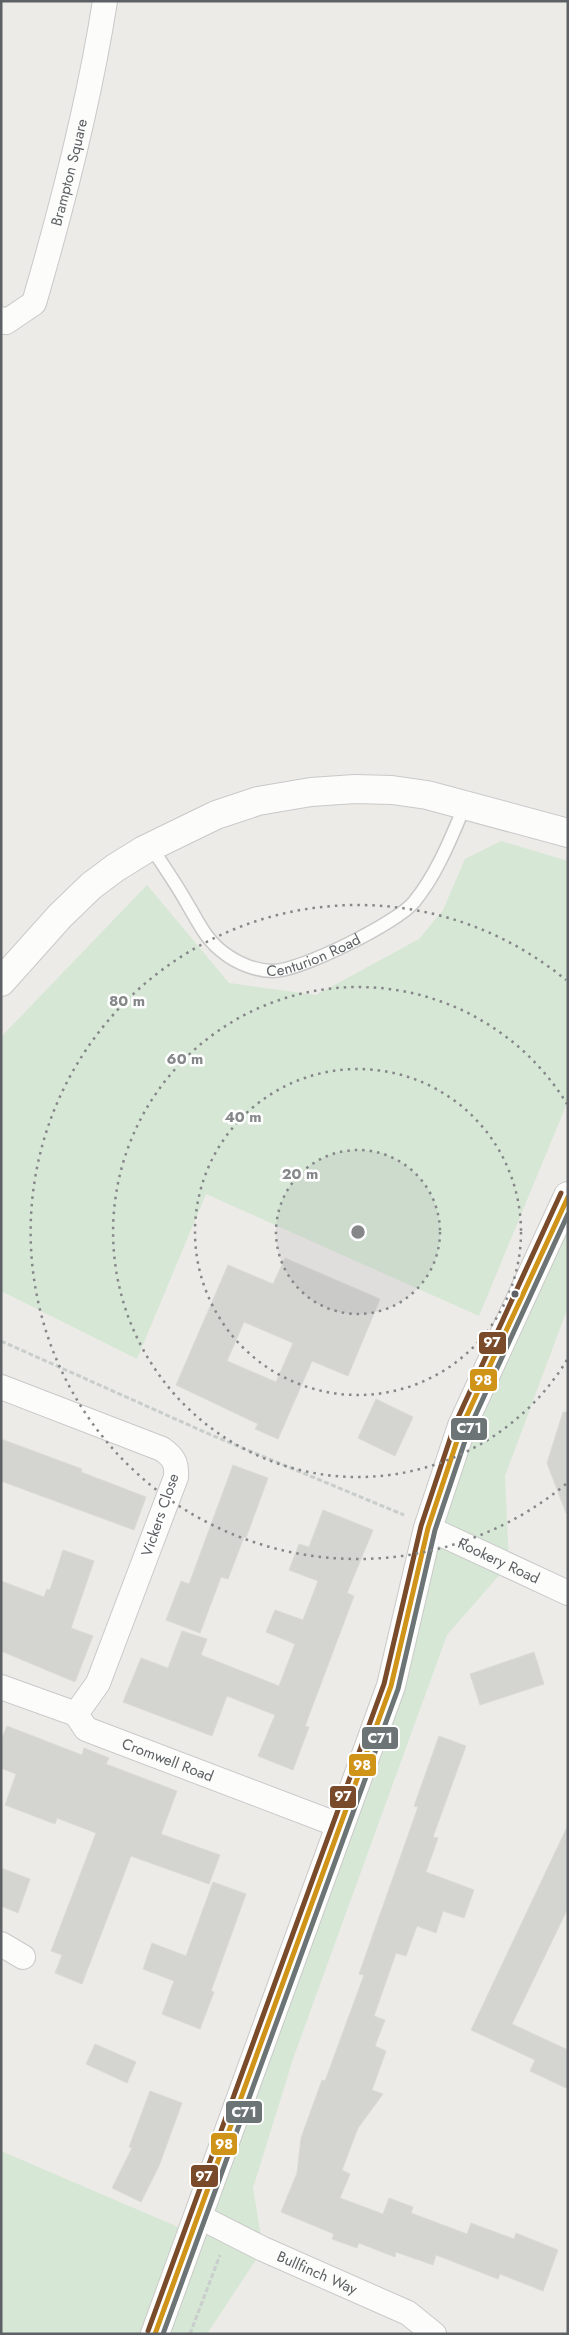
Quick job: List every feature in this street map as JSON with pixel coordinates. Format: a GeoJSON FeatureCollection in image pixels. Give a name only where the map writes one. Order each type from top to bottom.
{"type":"FeatureCollection","features":[{"type":"Feature","properties":{"kind":"street","name":"Brampton Square"},"geometry":{"type":"LineString","coordinates":[[1,319],[6,322],[34,303],[75,149],[105,1]]}},
{"type":"Feature","properties":{"kind":"street"},"geometry":{"type":"LineString","coordinates":[[3,975],[90,886],[115,868],[144,850],[152,848],[216,815],[258,801],[311,792],[355,789],[392,790],[426,795],[568,833]]}},
{"type":"Feature","properties":{"kind":"street"},"geometry":{"type":"LineString","coordinates":[[155,2334],[391,1686],[428,1528],[462,1426],[568,1196]]}},
{"type":"Feature","properties":{"kind":"street","name":"Vickers Close"},"geometry":{"type":"LineString","coordinates":[[1,1387],[162,1449],[173,1458],[177,1466],[176,1477],[98,1683],[76,1714]]}},
{"type":"Feature","properties":{"kind":"street","name":"Rookery Road"},"geometry":{"type":"LineString","coordinates":[[428,1528],[568,1593]]}},
{"type":"Feature","properties":{"kind":"street","name":"Cromwell Road"},"geometry":{"type":"LineString","coordinates":[[1,1687],[76,1714],[86,1729],[341,1826]]}},
{"type":"Feature","properties":{"kind":"street"},"geometry":{"type":"LineString","coordinates":[[1,1944],[23,1957]]}},
{"type":"Feature","properties":{"kind":"street","name":"Bullfinch Way"},"geometry":{"type":"LineString","coordinates":[[198,2216],[263,2249],[408,2314],[434,2334]]}},
{"type":"Feature","properties":{"kind":"lane","name":"Centurion Road"},"geometry":{"type":"LineString","coordinates":[[152,848],[190,907],[200,927],[211,941],[224,953],[250,967],[284,971],[305,964],[350,942],[391,920],[413,904],[436,868],[465,805]]}},
{"type":"Feature","properties":{"kind":"path"},"geometry":{"type":"LineString","coordinates":[[1,1341],[192,1426],[402,1514],[428,1528]]}},
{"type":"Feature","properties":{"kind":"path"},"geometry":{"type":"LineString","coordinates":[[190,2334],[230,2231]]}},
{"type":"Feature","properties":{"kind":"green space"},"geometry":{"type":"Polygon","coordinates":[[[501,841],[568,861],[568,1101],[479,1316],[206,1194],[137,1359],[1,1291],[1,1037],[147,885],[229,983],[316,995],[419,939],[443,910],[465,859],[501,841]]]}},
{"type":"Feature","properties":{"kind":"green space"},"geometry":{"type":"Polygon","coordinates":[[[568,1196],[568,1307],[505,1476],[509,1564],[447,1635],[294,2056],[253,2188],[263,2249],[207,2334],[1,2334],[1,2151],[192,2233],[255,2059],[428,1528],[568,1196]]]}},
{"type":"Feature","properties":{"kind":"building"},"geometry":{"type":"Polygon","coordinates":[[[285,1258],[380,1299],[348,1376],[312,1361],[278,1439],[255,1429],[258,1424],[176,1385],[228,1265],[273,1284],[285,1258]],[[244,1322],[227,1361],[276,1382],[293,1343],[244,1322]]]}},
{"type":"Feature","properties":{"kind":"building"},"geometry":{"type":"Polygon","coordinates":[[[376,1399],[413,1417],[395,1456],[358,1438],[376,1399]]]}},
{"type":"Feature","properties":{"kind":"building"},"geometry":{"type":"Polygon","coordinates":[[[563,1412],[568,1412],[568,1513],[566,1513],[547,1463],[563,1412]]]}},
{"type":"Feature","properties":{"kind":"building"},"geometry":{"type":"Polygon","coordinates":[[[1,1439],[82,1469],[81,1472],[146,1497],[134,1530],[1,1481],[1,1439]]]}},
{"type":"Feature","properties":{"kind":"building"},"geometry":{"type":"Polygon","coordinates":[[[233,1465],[268,1478],[246,1538],[244,1537],[228,1579],[221,1577],[200,1633],[166,1620],[181,1581],[189,1584],[233,1465]]]}},
{"type":"Feature","properties":{"kind":"building"},"geometry":{"type":"Polygon","coordinates":[[[323,1510],[373,1530],[347,1593],[354,1596],[305,1726],[309,1727],[293,1770],[258,1756],[275,1715],[227,1696],[212,1736],[123,1702],[141,1658],[168,1668],[182,1631],[207,1639],[201,1655],[279,1686],[295,1644],[266,1632],[275,1610],[303,1620],[318,1581],[289,1570],[299,1544],[309,1547],[323,1510]]]}},
{"type":"Feature","properties":{"kind":"building"},"geometry":{"type":"Polygon","coordinates":[[[63,1550],[94,1561],[71,1628],[93,1636],[75,1682],[1,1651],[1,1581],[44,1597],[47,1589],[50,1590],[63,1550]]]}},
{"type":"Feature","properties":{"kind":"building"},"geometry":{"type":"Polygon","coordinates":[[[534,1652],[544,1684],[480,1705],[470,1674],[534,1652]]]}},
{"type":"Feature","properties":{"kind":"building"},"geometry":{"type":"Polygon","coordinates":[[[7,1726],[82,1755],[84,1748],[109,1758],[106,1764],[177,1791],[161,1834],[220,1855],[209,1884],[131,1856],[82,1984],[55,1973],[62,1955],[51,1951],[96,1833],[57,1818],[55,1824],[5,1805],[16,1774],[1,1768],[1,1740],[7,1726]]]}},
{"type":"Feature","properties":{"kind":"building"},"geometry":{"type":"Polygon","coordinates":[[[439,1736],[466,1746],[433,1837],[438,1838],[426,1872],[474,1890],[464,1918],[443,1911],[436,1933],[417,1926],[406,1956],[396,1953],[374,2016],[385,2020],[375,2046],[386,2051],[372,2090],[383,2094],[358,2128],[342,2170],[350,2174],[340,2198],[383,2214],[389,2198],[413,2207],[411,2213],[467,2234],[471,2223],[514,2239],[516,2233],[558,2250],[543,2291],[500,2274],[498,2279],[436,2255],[433,2265],[396,2252],[395,2257],[359,2243],[357,2248],[332,2239],[334,2234],[281,2212],[297,2173],[301,2138],[322,2080],[325,2081],[364,1975],[359,1974],[418,1807],[414,1806],[439,1736]]]}},
{"type":"Feature","properties":{"kind":"building"},"geometry":{"type":"Polygon","coordinates":[[[568,1825],[568,1908],[512,2024],[568,2050],[568,2089],[530,2071],[535,2060],[471,2030],[568,1825]]]}},
{"type":"Feature","properties":{"kind":"building"},"geometry":{"type":"Polygon","coordinates":[[[1,1868],[30,1879],[18,1913],[1,1906],[1,1868]]]}},
{"type":"Feature","properties":{"kind":"building"},"geometry":{"type":"Polygon","coordinates":[[[213,1882],[246,1894],[211,1991],[214,1992],[200,2029],[162,2014],[174,1981],[143,1969],[152,1943],[186,1956],[213,1882]]]}},
{"type":"Feature","properties":{"kind":"building"},"geometry":{"type":"Polygon","coordinates":[[[95,2044],[136,2062],[127,2083],[86,2064],[95,2044]]]}},
{"type":"Feature","properties":{"kind":"building"},"geometry":{"type":"Polygon","coordinates":[[[150,2091],[182,2103],[159,2166],[141,2202],[112,2188],[132,2148],[129,2147],[150,2091]]]}},
{"type":"Feature","properties":{"kind":"transit line","name":"97"},"geometry":{"type":"LineString","coordinates":[[148,2331],[384,1684],[421,1526],[455,1424],[561,1193]]}},
{"type":"Feature","properties":{"kind":"transit line","name":"98"},"geometry":{"type":"LineString","coordinates":[[155,2334],[391,1686],[428,1528],[462,1426],[568,1197]]}},
{"type":"Feature","properties":{"kind":"transit line","name":"C71"},"geometry":{"type":"LineString","coordinates":[[163,2334],[398,1689],[435,1530],[469,1429],[568,1214]]}}]}
